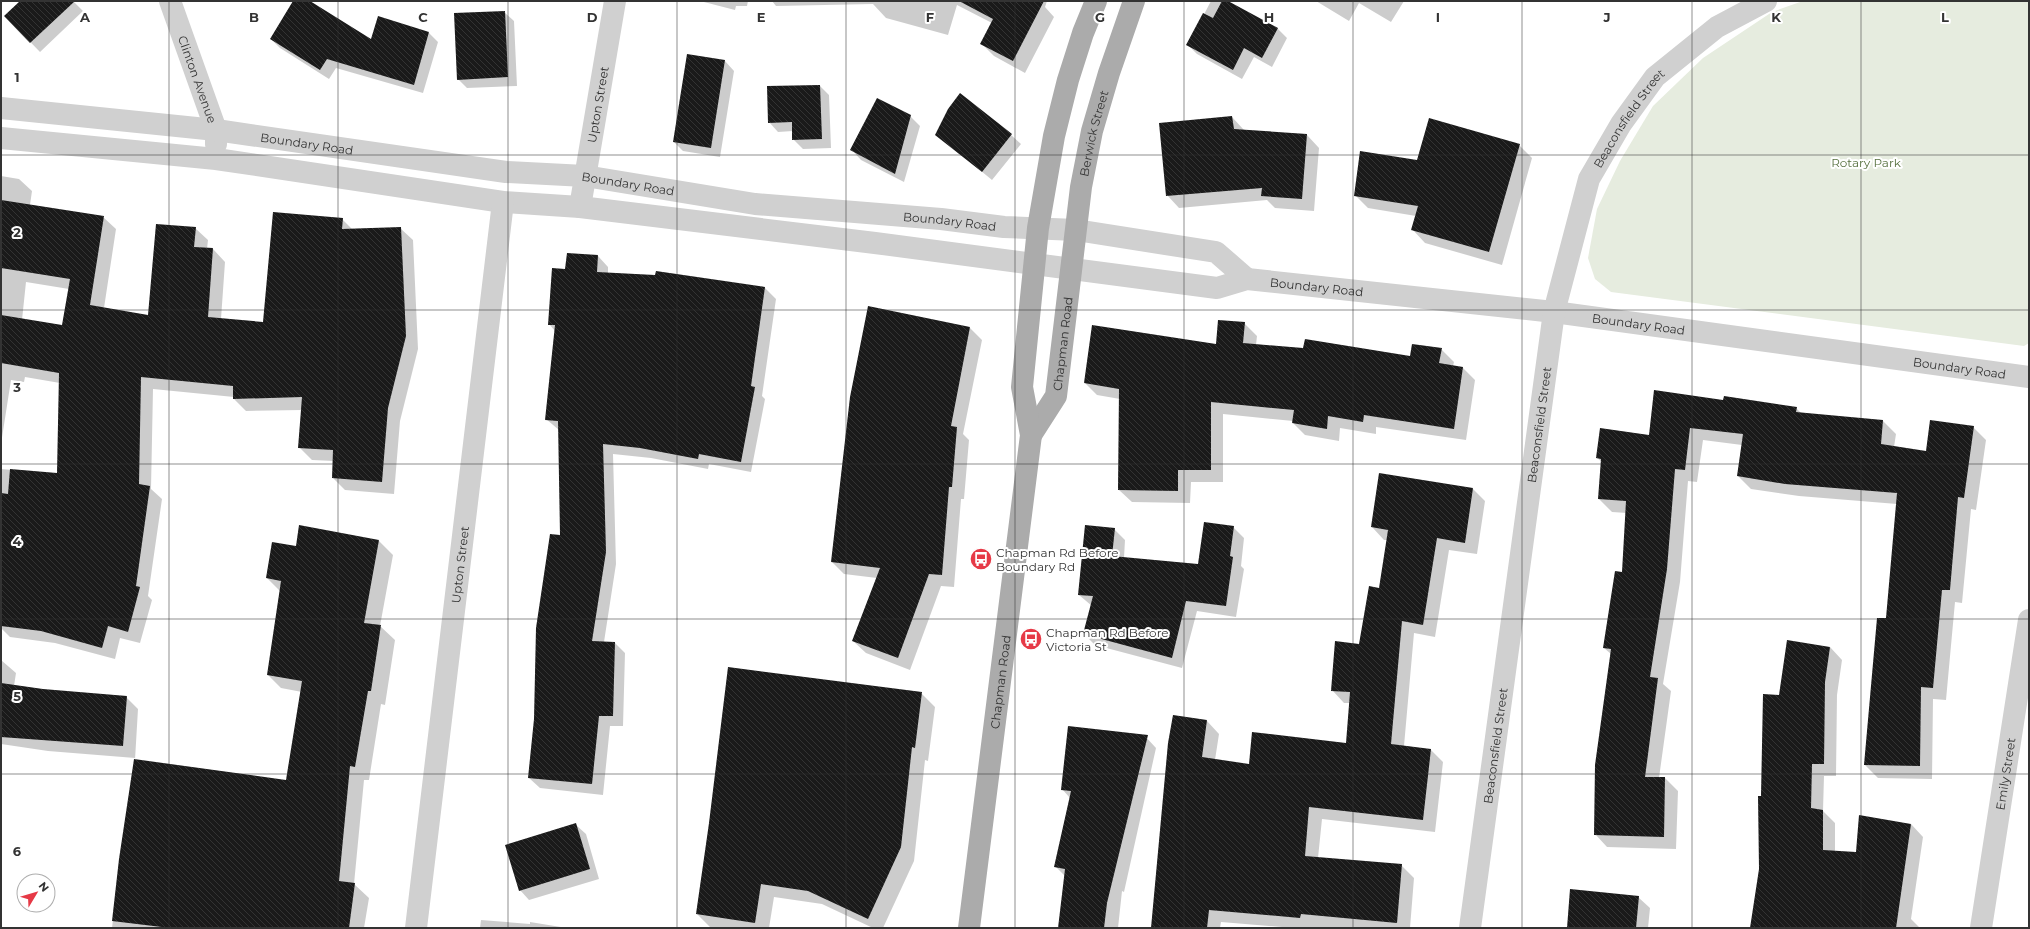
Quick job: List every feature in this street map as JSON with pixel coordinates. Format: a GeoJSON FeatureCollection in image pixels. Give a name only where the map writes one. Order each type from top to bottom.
{"type":"FeatureCollection","features":[{"type":"Feature","properties":{"kind":"main road"},"geometry":{"type":"LineString","coordinates":[[1035,265],[1038,228],[1054,136],[1068,80],[1083,33],[1096,1]]}},
{"type":"Feature","properties":{"kind":"main road","name":"Berwick Street"},"geometry":{"type":"LineString","coordinates":[[1070,269],[1081,187],[1092,131],[1109,73],[1134,1]]}},
{"type":"Feature","properties":{"kind":"main road","name":"Chapman Road"},"geometry":{"type":"LineString","coordinates":[[969,928],[1031,435],[1022,387],[1029,303],[1035,265]]}},
{"type":"Feature","properties":{"kind":"main road","name":"Chapman Road"},"geometry":{"type":"LineString","coordinates":[[1031,435],[1056,396],[1070,269]]}},
{"type":"Feature","properties":{"kind":"street","name":"Clinton Avenue"},"geometry":{"type":"LineString","coordinates":[[170,1],[216,130],[216,159]]}},
{"type":"Feature","properties":{"kind":"street","name":"Upton Street"},"geometry":{"type":"LineString","coordinates":[[580,207],[615,1]]}},
{"type":"Feature","properties":{"kind":"street","name":"Beaconsfield Street"},"geometry":{"type":"LineString","coordinates":[[1470,928],[1554,312],[1589,179],[1620,124],[1655,77],[1717,27],[1766,1]]}},
{"type":"Feature","properties":{"kind":"street","name":"Boundary Road"},"geometry":{"type":"LineString","coordinates":[[1,108],[216,130],[506,172],[585,176],[755,204],[941,219],[1004,227],[1076,230],[1216,252],[1246,279]]}},
{"type":"Feature","properties":{"kind":"street","name":"Boundary Road"},"geometry":{"type":"LineString","coordinates":[[1,138],[216,159],[503,202],[580,207],[875,243],[1217,288],[1246,279],[1554,312],[2029,377]]}},
{"type":"Feature","properties":{"kind":"street","name":"Upton Street"},"geometry":{"type":"LineString","coordinates":[[416,928],[503,202]]}},
{"type":"Feature","properties":{"kind":"street","name":"Emily Street"},"geometry":{"type":"LineString","coordinates":[[1981,928],[2029,620]]}},
{"type":"Feature","properties":{"kind":"green space","name":"Rotary Park"},"geometry":{"type":"Polygon","coordinates":[[[1803,1],[2029,1],[2029,343],[2024,346],[1611,292],[1595,279],[1588,258],[1597,209],[1620,161],[1653,106],[1703,58],[1772,12],[1803,1]]]}},
{"type":"Feature","properties":{"kind":"building"},"geometry":{"type":"Polygon","coordinates":[[[20,1],[75,1],[30,43],[4,16],[20,1]]]}},
{"type":"Feature","properties":{"kind":"building"},"geometry":{"type":"Polygon","coordinates":[[[293,1],[310,1],[371,39],[378,16],[429,32],[414,85],[327,59],[320,70],[270,39],[293,1]]]}},
{"type":"Feature","properties":{"kind":"building"},"geometry":{"type":"Polygon","coordinates":[[[959,1],[1044,1],[1013,61],[980,44],[993,19],[959,1]]]}},
{"type":"Feature","properties":{"kind":"building"},"geometry":{"type":"Polygon","coordinates":[[[1222,1],[1228,1],[1278,28],[1262,58],[1244,48],[1233,70],[1186,45],[1203,13],[1213,18],[1222,1]]]}},
{"type":"Feature","properties":{"kind":"building"},"geometry":{"type":"Polygon","coordinates":[[[505,11],[508,77],[457,80],[454,13],[505,11]]]}},
{"type":"Feature","properties":{"kind":"building"},"geometry":{"type":"Polygon","coordinates":[[[687,54],[725,60],[711,148],[673,142],[687,54]]]}},
{"type":"Feature","properties":{"kind":"building"},"geometry":{"type":"Polygon","coordinates":[[[820,85],[822,139],[792,140],[792,122],[768,123],[767,86],[820,85]]]}},
{"type":"Feature","properties":{"kind":"building"},"geometry":{"type":"Polygon","coordinates":[[[960,93],[1012,134],[982,172],[935,135],[948,109],[960,93]]]}},
{"type":"Feature","properties":{"kind":"building"},"geometry":{"type":"Polygon","coordinates":[[[877,98],[911,115],[895,174],[850,150],[877,98]]]}},
{"type":"Feature","properties":{"kind":"building"},"geometry":{"type":"Polygon","coordinates":[[[1232,116],[1234,129],[1307,134],[1302,199],[1261,196],[1262,188],[1166,196],[1159,123],[1232,116]]]}},
{"type":"Feature","properties":{"kind":"building"},"geometry":{"type":"Polygon","coordinates":[[[1429,118],[1520,144],[1489,252],[1411,230],[1418,206],[1354,196],[1360,151],[1417,160],[1429,118]]]}},
{"type":"Feature","properties":{"kind":"building"},"geometry":{"type":"Polygon","coordinates":[[[1,200],[104,216],[90,305],[148,315],[156,224],[196,227],[194,247],[213,248],[208,317],[263,322],[273,212],[343,218],[342,229],[401,227],[406,336],[388,408],[382,482],[332,478],[333,450],[298,448],[302,397],[233,399],[233,386],[141,377],[139,484],[150,486],[136,586],[140,587],[128,632],[108,626],[102,648],[41,631],[1,626],[1,493],[8,494],[10,469],[57,473],[59,373],[1,363],[1,315],[62,325],[70,279],[1,268],[1,200]]]}},
{"type":"Feature","properties":{"kind":"building"},"geometry":{"type":"Polygon","coordinates":[[[567,253],[598,255],[597,272],[655,275],[656,271],[765,287],[751,386],[755,387],[741,462],[699,454],[698,459],[640,448],[603,444],[606,552],[592,641],[615,642],[613,716],[599,716],[592,784],[528,778],[534,719],[536,628],[550,534],[560,535],[558,421],[545,420],[555,325],[548,325],[552,268],[565,269],[567,253]]]}},
{"type":"Feature","properties":{"kind":"building"},"geometry":{"type":"Polygon","coordinates":[[[868,306],[970,327],[951,426],[957,427],[952,487],[949,487],[942,575],[929,574],[898,658],[852,641],[880,568],[831,562],[850,397],[868,306]]]}},
{"type":"Feature","properties":{"kind":"building"},"geometry":{"type":"Polygon","coordinates":[[[1218,320],[1245,322],[1243,343],[1303,348],[1305,339],[1410,356],[1412,344],[1442,348],[1439,363],[1463,367],[1454,429],[1364,415],[1363,422],[1328,416],[1327,429],[1292,423],[1294,410],[1211,402],[1211,470],[1178,470],[1178,491],[1118,490],[1119,389],[1084,383],[1092,325],[1216,344],[1218,320]]]}},
{"type":"Feature","properties":{"kind":"building"},"geometry":{"type":"Polygon","coordinates":[[[1654,390],[1723,400],[1724,396],[1797,407],[1796,412],[1883,420],[1881,444],[1926,451],[1930,420],[1974,426],[1964,498],[1958,497],[1950,590],[1942,590],[1933,688],[1921,687],[1920,766],[1864,765],[1877,618],[1886,618],[1897,493],[1785,484],[1737,476],[1743,434],[1690,428],[1685,470],[1675,469],[1667,569],[1650,677],[1658,678],[1645,777],[1665,777],[1664,837],[1594,835],[1595,765],[1611,649],[1603,648],[1615,571],[1622,572],[1626,501],[1598,499],[1601,459],[1596,458],[1600,428],[1649,435],[1654,390]]]}},
{"type":"Feature","properties":{"kind":"building"},"geometry":{"type":"Polygon","coordinates":[[[1379,473],[1473,488],[1465,543],[1437,538],[1423,625],[1402,621],[1391,744],[1431,749],[1423,820],[1309,807],[1305,856],[1402,864],[1397,923],[1301,914],[1300,918],[1209,910],[1207,928],[1151,928],[1168,743],[1173,715],[1207,720],[1202,757],[1249,764],[1252,732],[1346,743],[1350,692],[1331,691],[1335,641],[1359,644],[1369,586],[1379,588],[1388,530],[1371,527],[1379,473]]]}},
{"type":"Feature","properties":{"kind":"building"},"geometry":{"type":"Polygon","coordinates":[[[1204,522],[1234,526],[1230,556],[1233,557],[1226,606],[1186,601],[1172,658],[1083,634],[1093,596],[1078,595],[1085,525],[1115,528],[1112,556],[1198,564],[1204,522]]]}},
{"type":"Feature","properties":{"kind":"building"},"geometry":{"type":"Polygon","coordinates":[[[299,525],[379,540],[364,623],[381,625],[371,691],[368,691],[355,767],[350,766],[339,881],[355,883],[349,928],[170,928],[112,921],[119,859],[134,759],[286,780],[302,681],[267,675],[281,581],[266,578],[272,542],[296,546],[299,525]]]}},
{"type":"Feature","properties":{"kind":"building"},"geometry":{"type":"Polygon","coordinates":[[[1787,640],[1830,647],[1825,682],[1824,764],[1812,764],[1811,808],[1823,810],[1823,850],[1856,852],[1859,815],[1911,824],[1896,928],[1750,928],[1759,869],[1758,796],[1761,796],[1763,694],[1779,695],[1787,640]]]}},
{"type":"Feature","properties":{"kind":"building"},"geometry":{"type":"Polygon","coordinates":[[[728,667],[922,692],[915,748],[912,747],[901,847],[868,919],[808,891],[761,884],[755,923],[696,914],[709,823],[728,667]]]}},
{"type":"Feature","properties":{"kind":"building"},"geometry":{"type":"Polygon","coordinates":[[[1,683],[43,689],[127,696],[123,746],[1,737],[1,683]]]}},
{"type":"Feature","properties":{"kind":"building"},"geometry":{"type":"Polygon","coordinates":[[[1068,726],[1148,735],[1107,903],[1104,928],[1058,928],[1065,869],[1054,867],[1071,791],[1061,790],[1068,726]]]}},
{"type":"Feature","properties":{"kind":"building"},"geometry":{"type":"Polygon","coordinates":[[[576,823],[590,869],[519,891],[505,845],[576,823]]]}},
{"type":"Feature","properties":{"kind":"building"},"geometry":{"type":"Polygon","coordinates":[[[1570,889],[1639,896],[1636,928],[1567,928],[1570,889]]]}},
{"type":"Feature","properties":{"kind":"place","name":"Chapman Rd Before Boundary Rd"},"geometry":{"type":"Point","coordinates":[981,559]}},
{"type":"Feature","properties":{"kind":"place","name":"Chapman Rd Before Victoria St"},"geometry":{"type":"Point","coordinates":[1031,639]}}]}
